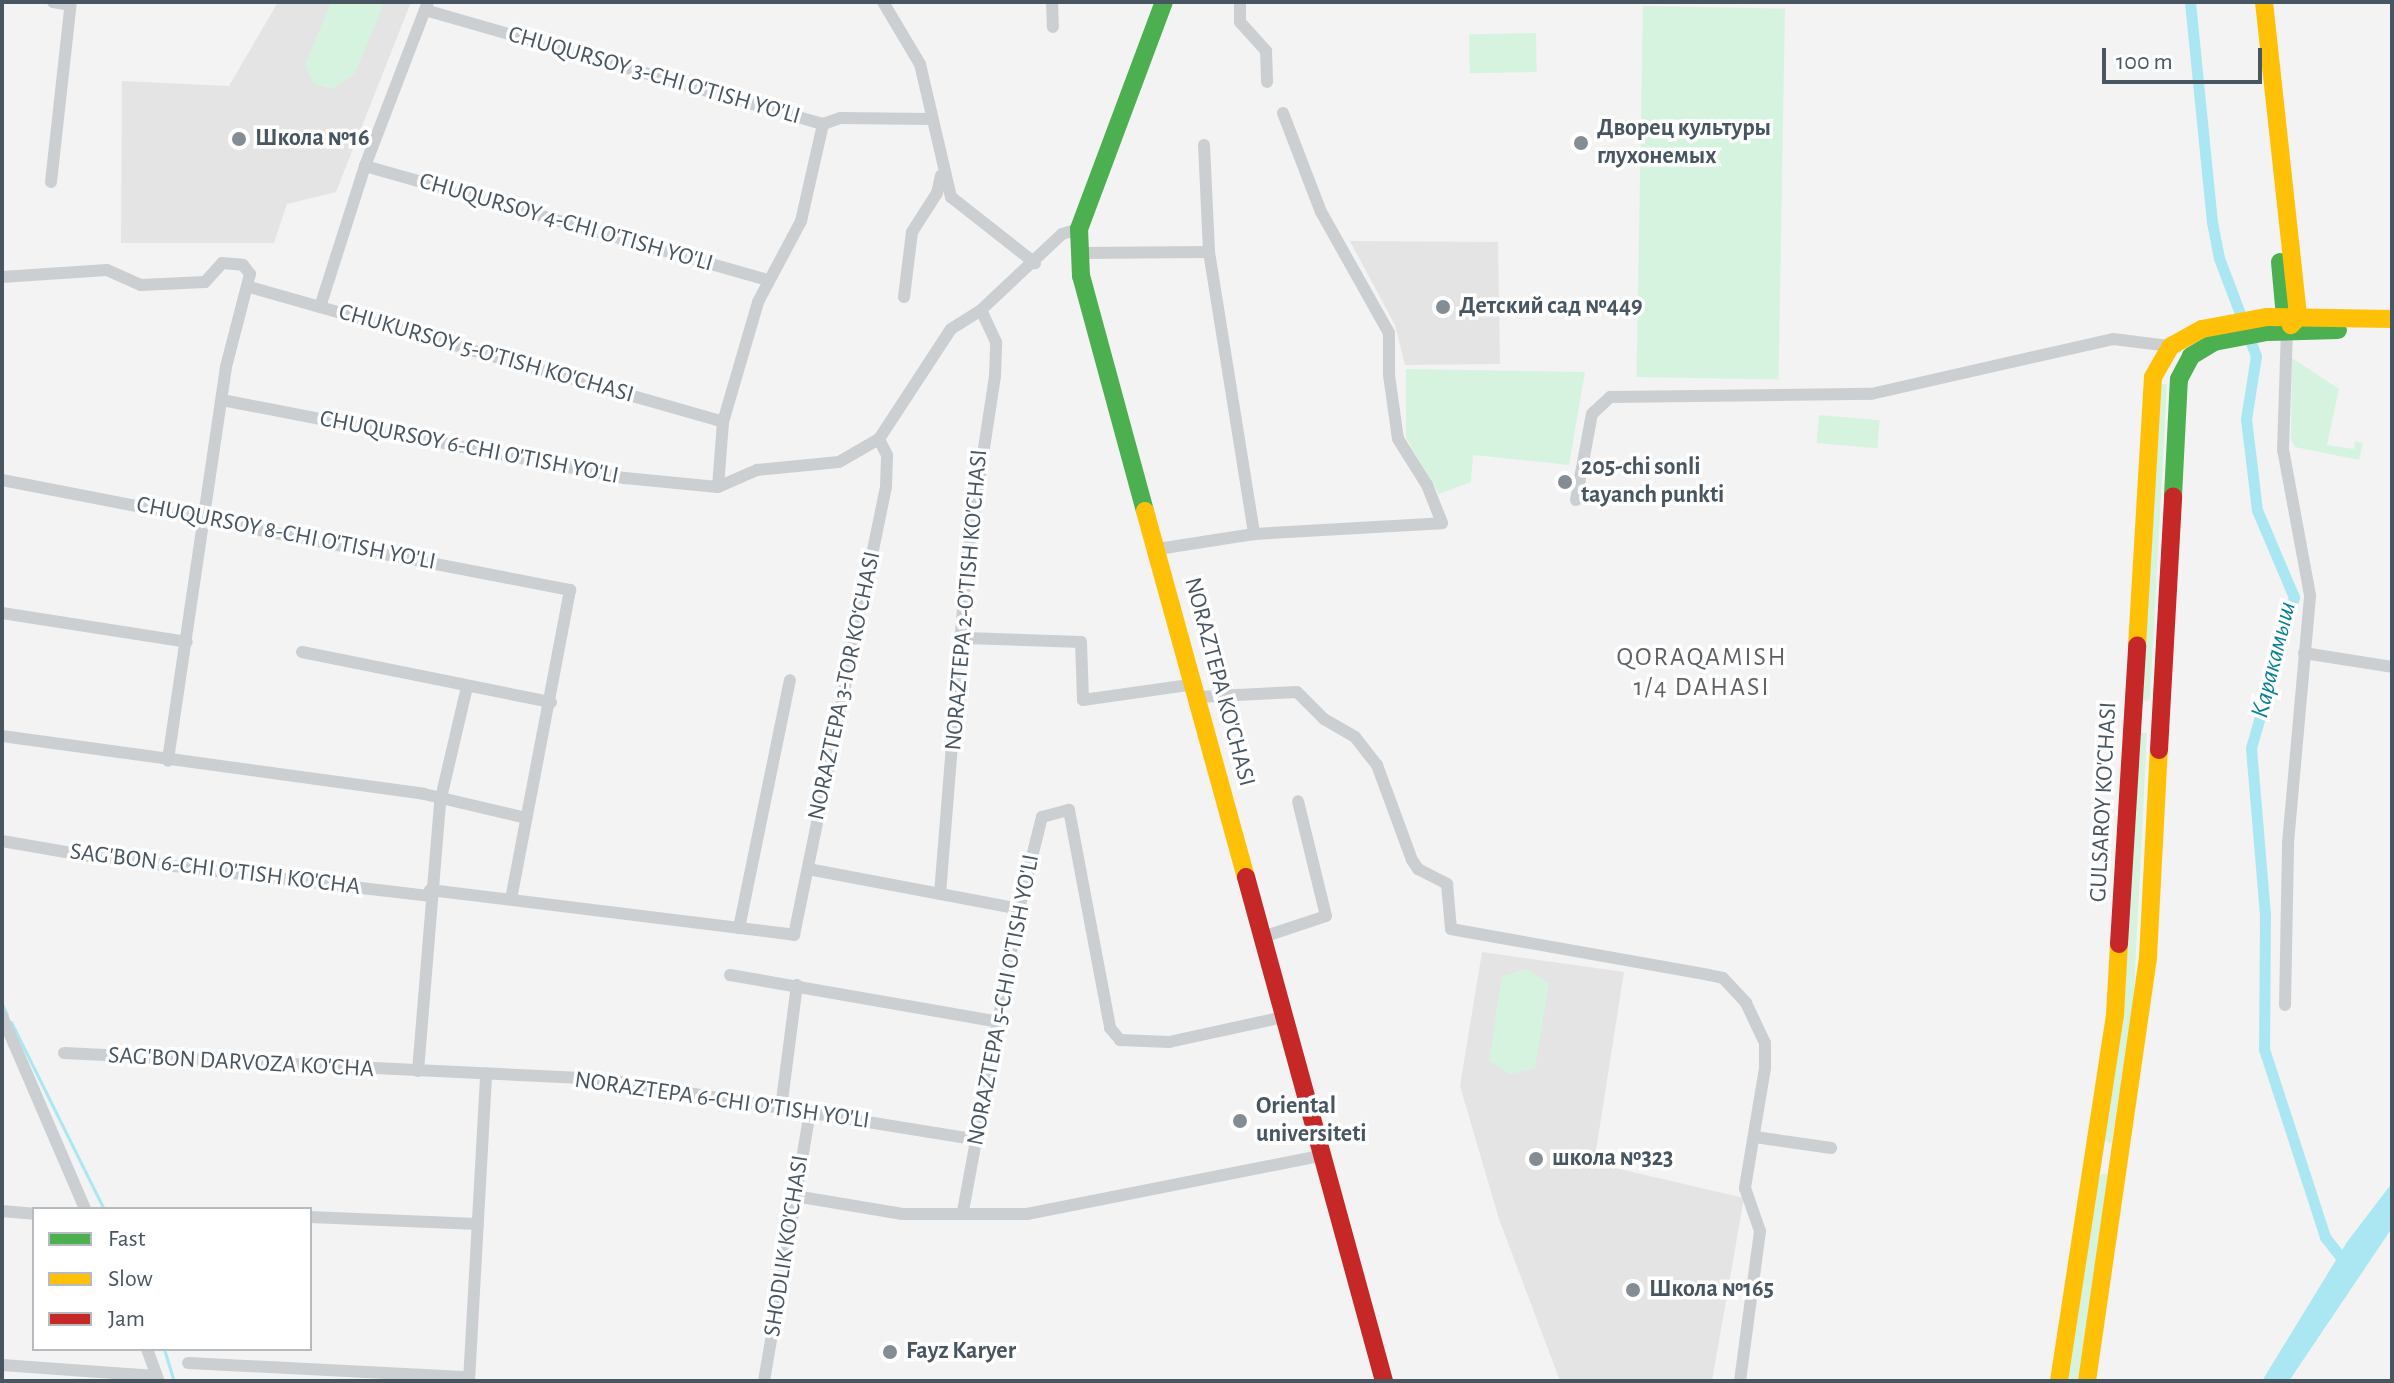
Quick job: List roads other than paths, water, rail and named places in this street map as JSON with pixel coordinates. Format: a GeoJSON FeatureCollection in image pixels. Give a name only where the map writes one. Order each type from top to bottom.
{"type":"FeatureCollection","features":[{"type":"Feature","properties":{"kind":"main road","name":"NORAZTEPA KO'CHASI"},"geometry":{"type":"LineString","coordinates":[[1164,2],[1079,229],[1078,253],[1086,301],[1197,690],[1384,1381]]}},
{"type":"Feature","properties":{"kind":"main road"},"geometry":{"type":"LineString","coordinates":[[2253,2],[2280,323]]}},
{"type":"Feature","properties":{"kind":"main road"},"geometry":{"type":"LineString","coordinates":[[2264,2],[2280,323]]}},
{"type":"Feature","properties":{"kind":"main road"},"geometry":{"type":"LineString","coordinates":[[2171,346],[2190,333],[2222,333],[2280,323],[2392,319]]}},
{"type":"Feature","properties":{"kind":"main road"},"geometry":{"type":"LineString","coordinates":[[2280,323],[2392,329]]}},
{"type":"Feature","properties":{"kind":"main road"},"geometry":{"type":"LineString","coordinates":[[2087,1381],[2148,957],[2176,403],[2181,373],[2196,352],[2222,333]]}},
{"type":"Feature","properties":{"kind":"main road","name":"GULSAROY KO'CHASI"},"geometry":{"type":"LineString","coordinates":[[2059,1381],[2118,985],[2149,400],[2153,377],[2171,346]]}},
{"type":"Feature","properties":{"kind":"main road"},"geometry":{"type":"LineString","coordinates":[[2132,715],[2161,717]]}},
{"type":"Feature","properties":{"kind":"main road"},"geometry":{"type":"LineString","coordinates":[[2094,1156],[2121,1160]]}},
{"type":"Feature","properties":{"kind":"street"},"geometry":{"type":"LineString","coordinates":[[51,182],[71,4],[53,2]]}},
{"type":"Feature","properties":{"kind":"street"},"geometry":{"type":"LineString","coordinates":[[883,2],[920,64],[941,175],[951,197],[975,220],[1035,263]]}},
{"type":"Feature","properties":{"kind":"street"},"geometry":{"type":"LineString","coordinates":[[1052,2],[1053,27]]}},
{"type":"Feature","properties":{"kind":"street"},"geometry":{"type":"LineString","coordinates":[[1240,2],[1240,22],[1266,51],[1267,82]]}},
{"type":"Feature","properties":{"kind":"street"},"geometry":{"type":"LineString","coordinates":[[320,307],[365,166],[427,6]]}},
{"type":"Feature","properties":{"kind":"street","name":"CHUQURSOY 3-CHI O'TISH YO'LI"},"geometry":{"type":"LineString","coordinates":[[427,6],[823,124],[832,118],[931,119]]}},
{"type":"Feature","properties":{"kind":"street"},"geometry":{"type":"LineString","coordinates":[[1158,549],[1254,534],[1442,523],[1427,485],[1398,439],[1389,375],[1389,333],[1321,212],[1283,113]]}},
{"type":"Feature","properties":{"kind":"street"},"geometry":{"type":"LineString","coordinates":[[823,124],[801,221],[767,280],[723,422],[718,487],[757,470],[839,462],[879,439],[951,329],[981,310],[1035,263],[1062,234],[1079,229]]}},
{"type":"Feature","properties":{"kind":"street"},"geometry":{"type":"LineString","coordinates":[[1204,145],[1209,252],[1254,534]]}},
{"type":"Feature","properties":{"kind":"street","name":"CHUQURSOY 4-CHI O'TISH YO'LI"},"geometry":{"type":"LineString","coordinates":[[365,166],[767,280]]}},
{"type":"Feature","properties":{"kind":"street"},"geometry":{"type":"LineString","coordinates":[[904,297],[912,232],[937,193],[941,175]]}},
{"type":"Feature","properties":{"kind":"street"},"geometry":{"type":"LineString","coordinates":[[1078,253],[1209,252]]}},
{"type":"Feature","properties":{"kind":"street"},"geometry":{"type":"LineString","coordinates":[[2,277],[40,278],[107,270],[141,285],[205,282],[222,263],[243,265],[250,287],[236,325],[222,400],[208,516],[168,761]]}},
{"type":"Feature","properties":{"kind":"street","name":"CHUKURSOY 5-O'TISH KO'CHASI"},"geometry":{"type":"LineString","coordinates":[[250,287],[723,422]]}},
{"type":"Feature","properties":{"kind":"street","name":"NORAZTEPA 2-O'TISH KO'CHASI"},"geometry":{"type":"LineString","coordinates":[[940,894],[965,638],[967,559],[995,376],[996,342],[981,310]]}},
{"type":"Feature","properties":{"kind":"street"},"geometry":{"type":"LineString","coordinates":[[2280,323],[2283,450],[2310,583],[2288,843],[2285,1005]]}},
{"type":"Feature","properties":{"kind":"street"},"geometry":{"type":"LineString","coordinates":[[1576,500],[1592,414],[1610,397],[1871,394],[2113,339],[2196,352]]}},
{"type":"Feature","properties":{"kind":"street","name":"CHUQURSOY 6-CHI O'TISH YO'LI"},"geometry":{"type":"LineString","coordinates":[[222,400],[625,478],[718,487]]}},
{"type":"Feature","properties":{"kind":"street","name":"NORAZTEPA 3-TOR KO‘CHASI"},"geometry":{"type":"LineString","coordinates":[[794,935],[886,486],[887,455],[879,439]]}},
{"type":"Feature","properties":{"kind":"street","name":"CHUQURSOY 8-CHI O'TISH YO'LI"},"geometry":{"type":"LineString","coordinates":[[2,480],[208,516],[570,590],[551,702]]}},
{"type":"Feature","properties":{"kind":"street"},"geometry":{"type":"LineString","coordinates":[[2,613],[187,642]]}},
{"type":"Feature","properties":{"kind":"street"},"geometry":{"type":"LineString","coordinates":[[965,638],[1081,642],[1083,700],[1197,690],[1300,693],[1365,749],[1393,800],[1412,860],[1418,869],[1446,881],[1451,929],[1723,978],[1746,1003],[1765,1043],[1755,1137],[1745,1188],[1760,1231],[1740,1381]]}},
{"type":"Feature","properties":{"kind":"street"},"geometry":{"type":"LineString","coordinates":[[302,652],[551,702],[511,898]]}},
{"type":"Feature","properties":{"kind":"street"},"geometry":{"type":"LineString","coordinates":[[2304,653],[2392,667]]}},
{"type":"Feature","properties":{"kind":"street"},"geometry":{"type":"LineString","coordinates":[[739,928],[790,680]]}},
{"type":"Feature","properties":{"kind":"street"},"geometry":{"type":"LineString","coordinates":[[418,1071],[429,893],[440,802],[467,687]]}},
{"type":"Feature","properties":{"kind":"street"},"geometry":{"type":"LineString","coordinates":[[2,736],[424,794],[440,802],[526,818]]}},
{"type":"Feature","properties":{"kind":"street"},"geometry":{"type":"LineString","coordinates":[[1263,937],[1326,916],[1298,801]]}},
{"type":"Feature","properties":{"kind":"street","name":"NORAZTEPA 5-CHI O'TISH YO'LI"},"geometry":{"type":"LineString","coordinates":[[963,1211],[1019,909],[1039,820],[1069,810],[1110,1028],[1120,1040],[1169,1042],[1284,1017]]}},
{"type":"Feature","properties":{"kind":"street","name":"SAG'BON 6-CHI O'TISH KO'CHA"},"geometry":{"type":"LineString","coordinates":[[2,841],[89,856],[429,893],[511,898],[794,935]]}},
{"type":"Feature","properties":{"kind":"street"},"geometry":{"type":"LineString","coordinates":[[808,869],[1019,909]]}},
{"type":"Feature","properties":{"kind":"street"},"geometry":{"type":"LineString","coordinates":[[730,975],[998,1022]]}},
{"type":"Feature","properties":{"kind":"street"},"geometry":{"type":"LineString","coordinates":[[781,1108],[797,985]]}},
{"type":"Feature","properties":{"kind":"street"},"geometry":{"type":"LineString","coordinates":[[2,1016],[84,1207]]}},
{"type":"Feature","properties":{"kind":"street","name":"SAG'BON DARVOZA KO'CHA"},"geometry":{"type":"LineString","coordinates":[[64,1053],[418,1071]]}},
{"type":"Feature","properties":{"kind":"street","name":"NORAZTEPA 6-CHI O'TISH YO'LI"},"geometry":{"type":"LineString","coordinates":[[418,1071],[602,1079],[978,1140]]}},
{"type":"Feature","properties":{"kind":"street"},"geometry":{"type":"LineString","coordinates":[[188,1363],[469,1379],[486,1073]]}},
{"type":"Feature","properties":{"kind":"street","name":"SHODLIK KO'CHASI"},"geometry":{"type":"LineString","coordinates":[[764,1381],[810,1112]]}},
{"type":"Feature","properties":{"kind":"street"},"geometry":{"type":"LineString","coordinates":[[1755,1137],[1831,1148]]}},
{"type":"Feature","properties":{"kind":"street"},"geometry":{"type":"LineString","coordinates":[[795,1196],[903,1214],[963,1211],[1027,1214],[1321,1156]]}},
{"type":"Feature","properties":{"kind":"street"},"geometry":{"type":"LineString","coordinates":[[2,1211],[32,1214]]}},
{"type":"Feature","properties":{"kind":"street"},"geometry":{"type":"LineString","coordinates":[[312,1217],[478,1224]]}},
{"type":"Feature","properties":{"kind":"street"},"geometry":{"type":"LineString","coordinates":[[2,1365],[157,1378],[148,1351]]}},
{"type":"Feature","properties":{"kind":"water"},"geometry":{"type":"Polygon","coordinates":[[[2392,1183],[2392,1228],[2289,1381],[2262,1381],[2347,1242],[2392,1183]]]}},
{"type":"Feature","properties":{"kind":"waterway","name":"Каракамыш"},"geometry":{"type":"LineString","coordinates":[[2190,2],[2212,222],[2219,258],[2256,356],[2246,419],[2257,510],[2294,597],[2251,748],[2265,913],[2264,1049],[2325,1237],[2348,1266]]}},
{"type":"Feature","properties":{"kind":"waterway"},"geometry":{"type":"LineString","coordinates":[[2,1004],[7,1015]]}},
{"type":"Feature","properties":{"kind":"waterway"},"geometry":{"type":"LineString","coordinates":[[11,1022],[103,1207]]}},
{"type":"Feature","properties":{"kind":"waterway"},"geometry":{"type":"LineString","coordinates":[[165,1351],[174,1381]]}},
{"type":"Feature","properties":{"kind":"place","name":"Школа №16"},"geometry":{"type":"Point","coordinates":[239,139]}},
{"type":"Feature","properties":{"kind":"place","name":"Дворец культуры глухонемых"},"geometry":{"type":"Point","coordinates":[1581,143]}},
{"type":"Feature","properties":{"kind":"place","name":"Детский сад №449"},"geometry":{"type":"Point","coordinates":[1443,307]}},
{"type":"Feature","properties":{"kind":"place","name":"205-chi sonli tayanch punkti"},"geometry":{"type":"Point","coordinates":[1565,482]}},
{"type":"Feature","properties":{"kind":"place","name":"Oriental universiteti"},"geometry":{"type":"Point","coordinates":[1240,1121]}},
{"type":"Feature","properties":{"kind":"place","name":"школа №323"},"geometry":{"type":"Point","coordinates":[1536,1159]}},
{"type":"Feature","properties":{"kind":"place","name":"Школа №165"},"geometry":{"type":"Point","coordinates":[1633,1290]}},
{"type":"Feature","properties":{"kind":"place","name":"Fayz Karyer"},"geometry":{"type":"Point","coordinates":[890,1352]}},
{"type":"Feature","properties":{"kind":"district","name":"QORAQAMISH 1/4 DAHASI"},"geometry":{"type":"Point","coordinates":[1702,673]}}]}
